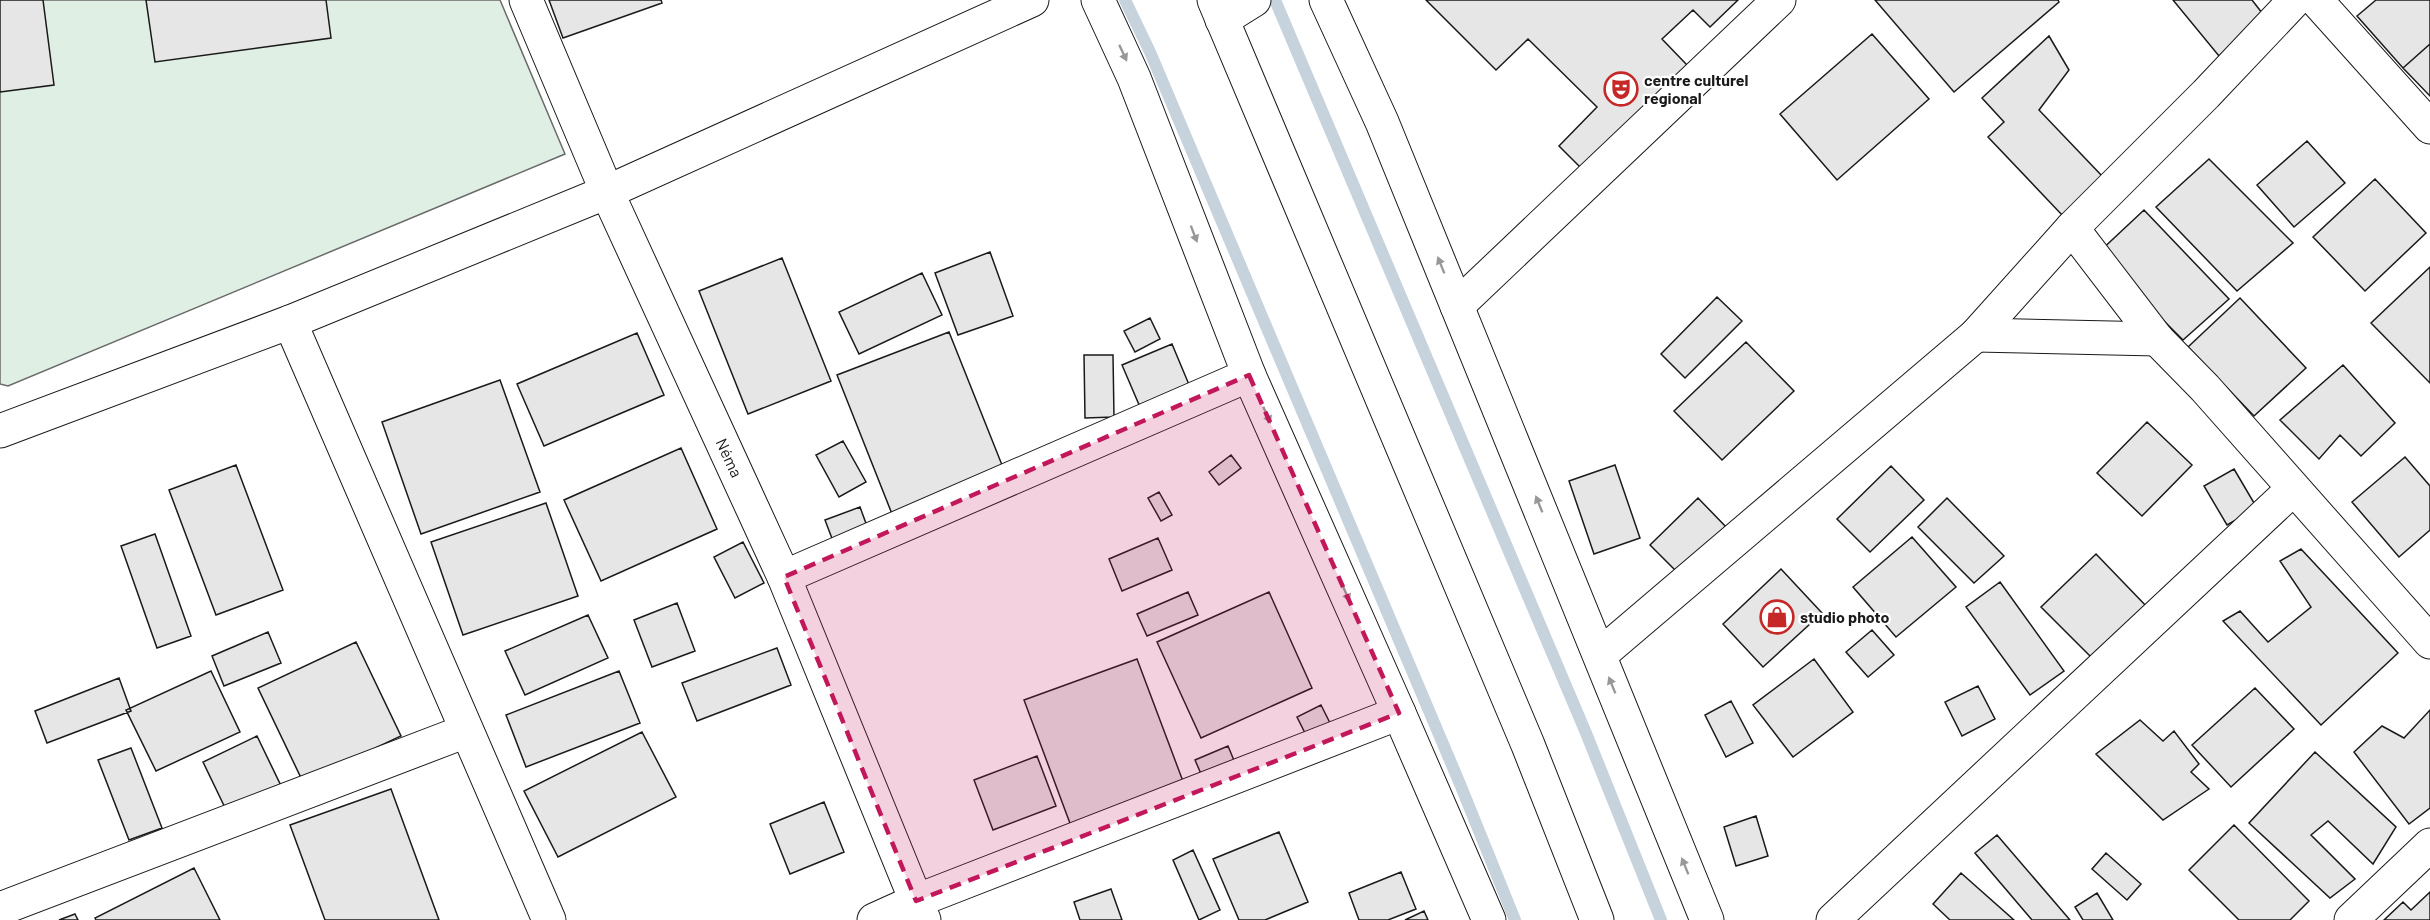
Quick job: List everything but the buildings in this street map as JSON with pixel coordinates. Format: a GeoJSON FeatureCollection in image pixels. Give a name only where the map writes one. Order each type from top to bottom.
{"type":"FeatureCollection","features":[{"type":"Feature","properties":{"kind":"main road","name":"Néma"},"geometry":{"type":"LineString","coordinates":[[526,0],[607,192],[784,577],[920,911]]}},
{"type":"Feature","properties":{"kind":"main road"},"geometry":{"type":"LineString","coordinates":[[0,431],[290,322],[607,192],[1032,0]]}},
{"type":"Feature","properties":{"kind":"main road"},"geometry":{"type":"LineString","coordinates":[[1098,0],[1134,78],[1249,375],[1489,920]]}},
{"type":"Feature","properties":{"kind":"main road"},"geometry":{"type":"LineString","coordinates":[[1254,0],[1218,10],[1528,745],[1597,920]]}},
{"type":"Feature","properties":{"kind":"main road"},"geometry":{"type":"LineString","coordinates":[[1326,0],[1382,122],[1707,920]]}},
{"type":"Feature","properties":{"kind":"main road"},"geometry":{"type":"LineString","coordinates":[[1457,306],[1779,0]]}},
{"type":"Feature","properties":{"kind":"main road"},"geometry":{"type":"LineString","coordinates":[[1600,655],[1976,335],[2072,228],[2206,94],[2295,0]]}},
{"type":"Feature","properties":{"kind":"main road"},"geometry":{"type":"LineString","coordinates":[[2316,0],[2430,127]]}},
{"type":"Feature","properties":{"kind":"main road"},"geometry":{"type":"LineString","coordinates":[[2072,228],[2157,339],[2205,388],[2430,642]]}},
{"type":"Feature","properties":{"kind":"main road"},"geometry":{"type":"LineString","coordinates":[[290,322],[549,920]]}},
{"type":"Feature","properties":{"kind":"main road"},"geometry":{"type":"LineString","coordinates":[[1976,335],[2157,339]]}},
{"type":"Feature","properties":{"kind":"main road"},"geometry":{"type":"LineString","coordinates":[[784,577],[1249,375]]}},
{"type":"Feature","properties":{"kind":"main road"},"geometry":{"type":"LineString","coordinates":[[1833,920],[2293,489]]}},
{"type":"Feature","properties":{"kind":"main road"},"geometry":{"type":"LineString","coordinates":[[874,920],[920,911],[1399,713]]}},
{"type":"Feature","properties":{"kind":"main road"},"geometry":{"type":"LineString","coordinates":[[0,909],[466,730]]}},
{"type":"Feature","properties":{"kind":"main road"},"geometry":{"type":"LineString","coordinates":[[2351,920],[2430,845]]}},
{"type":"Feature","properties":{"kind":"highlighted area"},"geometry":{"type":"Polygon","coordinates":[[[1249,375],[1399,713],[916,901],[784,577],[1249,375]]]}},
{"type":"Feature","properties":{"kind":"green space"},"geometry":{"type":"Polygon","coordinates":[[[0,0],[500,0],[565,154],[8,386],[0,384],[0,0]]]}},
{"type":"Feature","properties":{"kind":"waterway"},"geometry":{"type":"LineString","coordinates":[[1125,0],[1150,52],[1460,784],[1515,920]]}},
{"type":"Feature","properties":{"kind":"waterway"},"geometry":{"type":"LineString","coordinates":[[1275,0],[1586,733],[1661,920]]}},
{"type":"Feature","properties":{"kind":"place","name":"centre culturel regional"},"geometry":{"type":"Point","coordinates":[1621,89]}},
{"type":"Feature","properties":{"kind":"place","name":"studio photo"},"geometry":{"type":"Point","coordinates":[1777,617]}}]}
